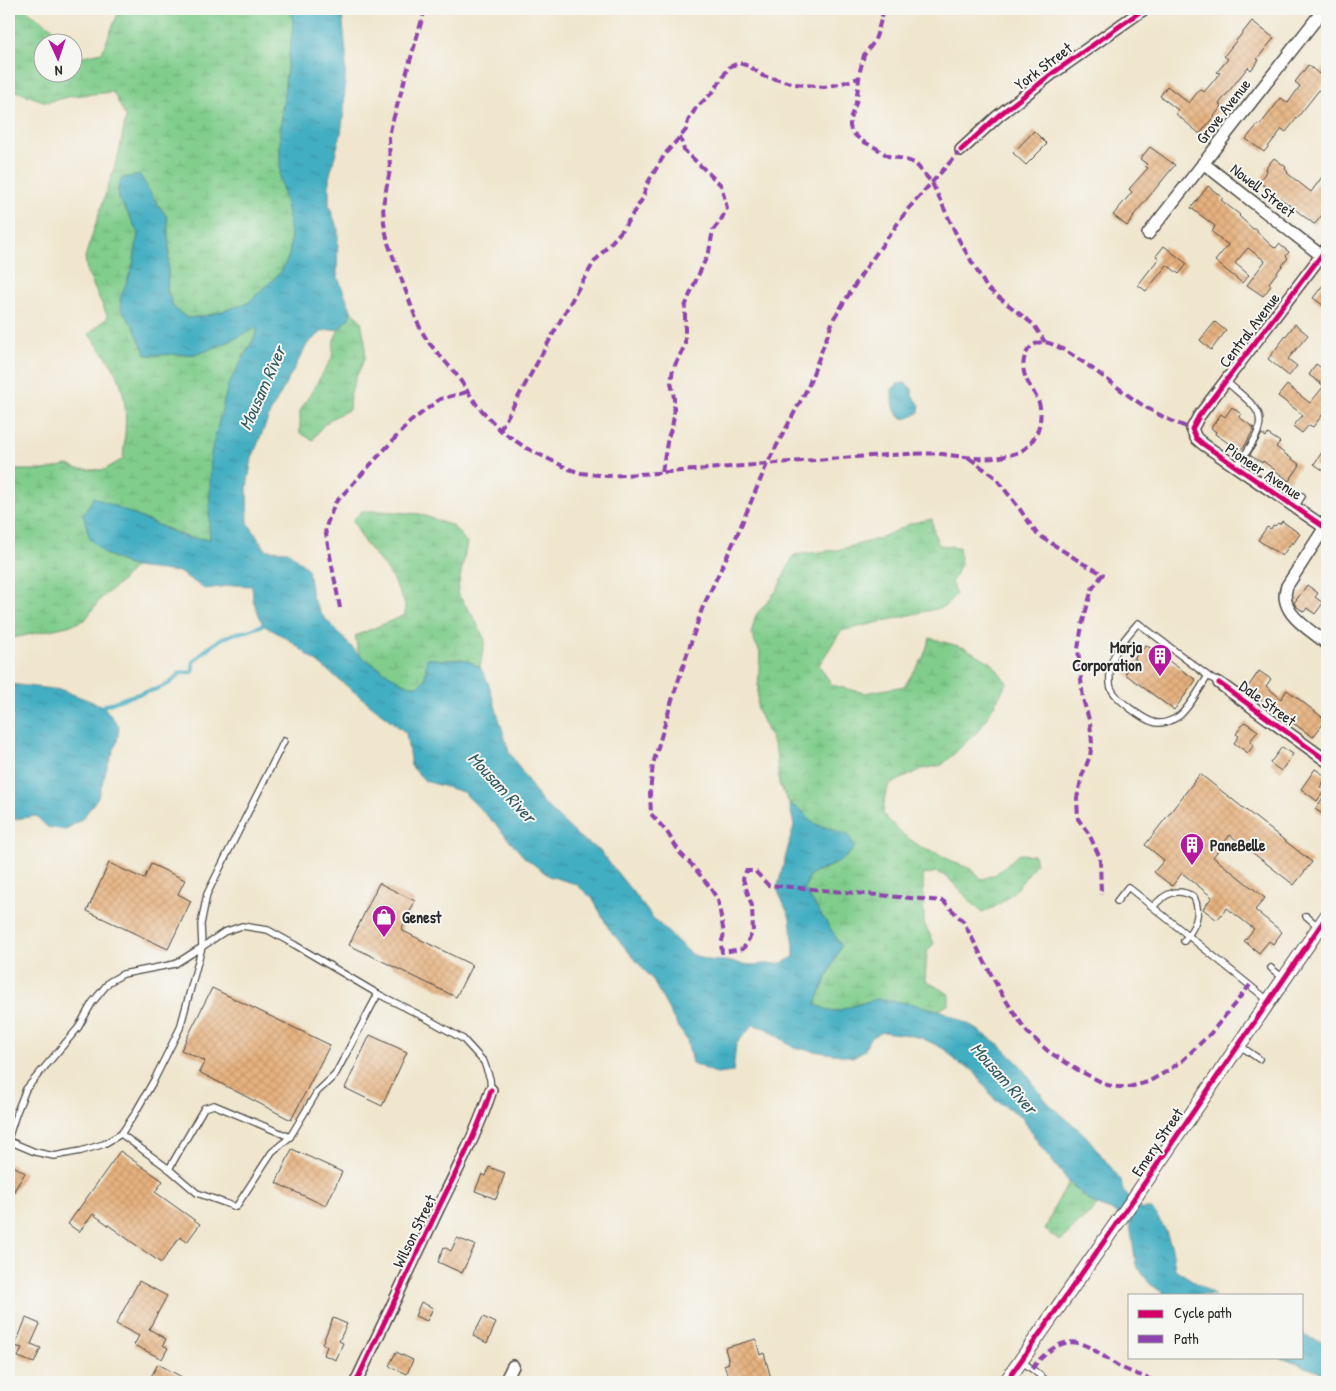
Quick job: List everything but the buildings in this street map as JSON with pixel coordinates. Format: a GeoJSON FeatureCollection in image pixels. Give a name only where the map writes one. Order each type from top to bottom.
{"type":"FeatureCollection","features":[{"type":"Feature","properties":{"kind":"street","name":"York Street"},"geometry":{"type":"LineString","coordinates":[[961,150],[998,116],[1053,72],[1144,9]]}},
{"type":"Feature","properties":{"kind":"street","name":"Grove Avenue"},"geometry":{"type":"LineString","coordinates":[[1148,234],[1324,9]]}},
{"type":"Feature","properties":{"kind":"street","name":"Nowell Street"},"geometry":{"type":"LineString","coordinates":[[1203,163],[1325,255]]}},
{"type":"Feature","properties":{"kind":"street","name":"Central Avenue"},"geometry":{"type":"LineString","coordinates":[[1192,428],[1199,416],[1325,255]]}},
{"type":"Feature","properties":{"kind":"street","name":"Pioneer Avenue"},"geometry":{"type":"LineString","coordinates":[[1192,428],[1196,438],[1203,444],[1326,527]]}},
{"type":"Feature","properties":{"kind":"street"},"geometry":{"type":"LineString","coordinates":[[1326,527],[1287,586],[1285,599],[1287,608],[1292,614],[1327,644]]}},
{"type":"Feature","properties":{"kind":"street","name":"Dale Street"},"geometry":{"type":"LineString","coordinates":[[1219,684],[1327,761]]}},
{"type":"Feature","properties":{"kind":"street","name":"Emery Street"},"geometry":{"type":"LineString","coordinates":[[1006,1382],[1323,921]]}},
{"type":"Feature","properties":{"kind":"street","name":"Wilson Street"},"geometry":{"type":"LineString","coordinates":[[356,1382],[461,1162],[487,1104],[491,1090]]}},
{"type":"Feature","properties":{"kind":"street"},"geometry":{"type":"LineString","coordinates":[[505,1382],[513,1366]]}},
{"type":"Feature","properties":{"kind":"lane"},"geometry":{"type":"LineString","coordinates":[[1226,381],[1256,409],[1260,416],[1258,433],[1236,467]]}},
{"type":"Feature","properties":{"kind":"lane"},"geometry":{"type":"LineString","coordinates":[[1295,507],[1302,496]]}},
{"type":"Feature","properties":{"kind":"lane"},"geometry":{"type":"LineString","coordinates":[[1208,676],[1192,701],[1179,716],[1171,721],[1154,723],[1144,718],[1122,701],[1111,689],[1110,669],[1120,645],[1138,623],[1219,684]]}},
{"type":"Feature","properties":{"kind":"lane"},"geometry":{"type":"LineString","coordinates":[[9,1142],[35,1152],[54,1156],[104,1144],[121,1134],[154,1080],[180,1028],[202,947],[201,924],[207,894],[284,741]]}},
{"type":"Feature","properties":{"kind":"lane"},"geometry":{"type":"LineString","coordinates":[[1117,901],[1128,887],[1186,938],[1269,1001]]}},
{"type":"Feature","properties":{"kind":"lane"},"geometry":{"type":"LineString","coordinates":[[1153,907],[1168,894],[1182,892],[1194,897],[1197,903],[1197,922],[1186,938]]}},
{"type":"Feature","properties":{"kind":"lane"},"geometry":{"type":"LineString","coordinates":[[1306,916],[1323,921]]}},
{"type":"Feature","properties":{"kind":"lane"},"geometry":{"type":"LineString","coordinates":[[9,1136],[26,1089],[78,1028],[92,1003],[109,982],[123,974],[175,964],[224,932],[242,926],[268,930],[378,994],[463,1039],[484,1062],[490,1079],[491,1090]]}},
{"type":"Feature","properties":{"kind":"lane"},"geometry":{"type":"LineString","coordinates":[[1271,968],[1284,978]]}},
{"type":"Feature","properties":{"kind":"lane"},"geometry":{"type":"LineString","coordinates":[[121,1134],[170,1169],[197,1193],[236,1207],[272,1152],[290,1137],[317,1092],[335,1075],[378,994]]}},
{"type":"Feature","properties":{"kind":"lane"},"geometry":{"type":"LineString","coordinates":[[1239,1045],[1259,1059]]}},
{"type":"Feature","properties":{"kind":"lane"},"geometry":{"type":"LineString","coordinates":[[170,1169],[204,1108],[214,1105],[290,1137]]}},
{"type":"Feature","properties":{"kind":"lane"},"geometry":{"type":"LineString","coordinates":[[1021,1361],[1048,1382]]}},
{"type":"Feature","properties":{"kind":"green space"},"geometry":{"type":"Polygon","coordinates":[[[9,9],[25,9],[56,32],[32,32],[32,82],[82,82],[82,56],[102,52],[120,9],[292,9],[293,28],[280,134],[291,240],[289,256],[281,272],[248,303],[206,316],[187,318],[174,308],[167,291],[169,247],[167,217],[153,197],[119,199],[138,234],[133,266],[127,280],[122,311],[133,325],[146,355],[198,354],[228,342],[258,326],[254,339],[242,358],[209,527],[210,539],[191,538],[182,535],[94,498],[83,514],[90,539],[105,554],[134,567],[120,583],[101,598],[85,620],[68,626],[9,639],[9,470],[46,470],[68,465],[78,469],[104,470],[123,459],[126,424],[124,397],[117,374],[89,334],[108,317],[87,272],[85,257],[119,153],[126,117],[113,92],[72,96],[46,102],[9,87],[9,9]]]}},
{"type":"Feature","properties":{"kind":"green space"},"geometry":{"type":"Polygon","coordinates":[[[351,310],[361,321],[365,343],[365,358],[350,396],[349,410],[328,421],[313,440],[300,433],[300,411],[332,358],[334,340],[339,329],[349,318],[351,310]]]}},
{"type":"Feature","properties":{"kind":"green space"},"geometry":{"type":"Polygon","coordinates":[[[362,511],[420,514],[453,526],[467,543],[457,593],[473,616],[485,640],[480,667],[463,659],[443,660],[427,658],[425,680],[418,686],[404,684],[359,655],[355,636],[405,615],[405,604],[389,572],[364,542],[353,520],[362,511]]]}},
{"type":"Feature","properties":{"kind":"green space"},"geometry":{"type":"Polygon","coordinates":[[[932,519],[934,533],[939,545],[959,547],[961,564],[951,583],[956,594],[944,607],[841,631],[819,665],[832,685],[865,693],[904,686],[923,658],[930,638],[965,648],[992,663],[1007,683],[980,729],[942,765],[922,769],[889,785],[885,796],[883,814],[902,834],[924,849],[971,869],[982,879],[996,874],[1019,854],[1034,855],[1036,863],[1019,886],[999,904],[982,913],[947,877],[936,872],[923,875],[924,923],[934,943],[927,952],[925,980],[949,994],[949,1004],[939,1010],[876,999],[833,1012],[816,1005],[841,946],[804,889],[810,875],[837,863],[848,835],[811,822],[806,814],[789,803],[779,784],[776,750],[757,709],[760,652],[751,634],[756,615],[777,590],[794,555],[837,550],[878,539],[912,523],[932,519]]]}},
{"type":"Feature","properties":{"kind":"green space"},"geometry":{"type":"Polygon","coordinates":[[[1069,1182],[1086,1198],[1097,1205],[1093,1211],[1060,1241],[1045,1230],[1055,1206],[1069,1182]]]}},
{"type":"Feature","properties":{"kind":"water","name":"Mousam River"},"geometry":{"type":"Polygon","coordinates":[[[292,9],[343,9],[346,53],[344,111],[341,133],[329,178],[329,205],[338,230],[337,275],[351,310],[349,318],[339,329],[323,331],[308,343],[271,411],[252,458],[247,487],[248,523],[266,550],[288,551],[308,569],[312,597],[322,615],[359,655],[404,684],[418,686],[425,680],[427,658],[443,660],[463,659],[480,667],[488,682],[509,752],[541,801],[579,837],[600,851],[654,919],[691,954],[707,960],[750,965],[782,963],[794,957],[790,918],[777,889],[794,825],[789,803],[806,814],[811,822],[848,835],[854,846],[849,855],[810,875],[804,889],[841,946],[816,1005],[833,1012],[876,999],[907,1003],[939,1010],[972,1026],[1000,1045],[1019,1064],[1047,1102],[1086,1136],[1121,1180],[1123,1191],[1141,1209],[1152,1209],[1165,1229],[1172,1248],[1175,1269],[1213,1294],[1165,1294],[1150,1284],[1136,1265],[1130,1224],[1111,1210],[1097,1205],[1086,1198],[1069,1182],[1041,1147],[1021,1116],[995,1100],[973,1070],[958,1063],[946,1050],[922,1038],[882,1032],[869,1039],[865,1050],[853,1057],[794,1048],[766,1028],[753,1025],[736,1044],[733,1072],[718,1074],[692,1063],[687,1040],[652,979],[609,929],[593,899],[576,884],[549,876],[524,857],[497,826],[463,792],[425,781],[411,766],[406,733],[288,639],[263,625],[253,600],[252,586],[234,585],[205,589],[179,572],[134,567],[105,554],[90,539],[83,514],[94,497],[180,535],[191,538],[210,539],[211,453],[228,385],[254,339],[258,327],[198,354],[146,355],[133,325],[122,311],[120,299],[133,266],[138,234],[119,199],[118,186],[122,178],[140,175],[167,217],[169,247],[167,291],[174,308],[187,318],[206,316],[248,303],[281,272],[289,256],[291,240],[289,219],[280,178],[280,134],[293,28],[292,9]]]}},
{"type":"Feature","properties":{"kind":"water"},"geometry":{"type":"Polygon","coordinates":[[[905,383],[912,389],[912,395],[920,405],[919,412],[906,419],[897,414],[893,403],[892,389],[898,384],[905,383]]]}},
{"type":"Feature","properties":{"kind":"water"},"geometry":{"type":"Polygon","coordinates":[[[9,684],[62,690],[103,706],[119,726],[117,742],[98,797],[83,818],[65,830],[47,827],[36,816],[9,820],[9,684]]]}},
{"type":"Feature","properties":{"kind":"water"},"geometry":{"type":"Polygon","coordinates":[[[1304,1336],[1327,1344],[1327,1375],[1282,1358],[1304,1358],[1304,1336]]]}},
{"type":"Feature","properties":{"kind":"waterway"},"geometry":{"type":"LineString","coordinates":[[103,706],[157,689],[170,683],[180,673],[193,672],[193,662],[221,639],[263,625]]}},
{"type":"Feature","properties":{"kind":"marked path"},"geometry":{"type":"LineString","coordinates":[[425,9],[389,137],[390,170],[383,205],[388,243],[415,316],[429,343],[456,374],[477,405],[500,430],[526,448],[569,469],[581,473],[607,476],[911,454],[977,458],[998,457],[1024,449],[1038,431],[1041,414],[1039,403],[1026,379],[1023,365],[1026,354],[1032,346],[1043,342],[1052,344],[1076,357],[1148,409],[1192,429]]}},
{"type":"Feature","properties":{"kind":"marked path"},"geometry":{"type":"LineString","coordinates":[[884,9],[874,42],[864,55],[856,103],[850,119],[851,130],[862,141],[888,156],[915,163],[932,183],[959,240],[987,288],[1034,325],[1045,342]]}},
{"type":"Feature","properties":{"kind":"marked path"},"geometry":{"type":"LineString","coordinates":[[500,430],[595,261],[623,229],[643,198],[647,184],[665,154],[686,130],[688,121],[696,108],[714,91],[729,67],[739,63],[749,66],[763,76],[795,84],[824,87],[859,78]]}},
{"type":"Feature","properties":{"kind":"marked path"},"geometry":{"type":"LineString","coordinates":[[662,472],[674,416],[674,398],[671,382],[673,369],[685,345],[685,307],[709,252],[713,230],[727,208],[721,185],[684,150],[680,137]]}},
{"type":"Feature","properties":{"kind":"marked path"},"geometry":{"type":"LineString","coordinates":[[961,150],[908,209],[865,269],[834,318],[808,387],[767,464],[737,535],[702,609],[653,764],[650,793],[651,814],[667,832],[680,853],[709,886],[718,900],[724,934],[721,944],[722,952],[743,949],[753,932],[752,906],[743,879],[746,871],[755,871],[768,885],[943,901],[963,921],[1001,993],[1027,1032],[1049,1052],[1107,1085],[1129,1087],[1148,1082],[1182,1061],[1211,1033],[1250,985]]}},
{"type":"Feature","properties":{"kind":"marked path"},"geometry":{"type":"LineString","coordinates":[[340,608],[325,529],[335,503],[410,422],[440,399],[467,392]]}},
{"type":"Feature","properties":{"kind":"marked path"},"geometry":{"type":"LineString","coordinates":[[969,458],[995,477],[1037,534],[1103,574],[1092,589],[1082,625],[1078,649],[1083,699],[1090,723],[1092,743],[1077,798],[1078,819],[1089,834],[1100,858],[1101,895]]}},
{"type":"Feature","properties":{"kind":"marked path"},"geometry":{"type":"LineString","coordinates":[[1032,1369],[1041,1358],[1058,1345],[1077,1343],[1085,1345],[1120,1367],[1156,1382]]}},
{"type":"Feature","properties":{"kind":"cycle path"},"geometry":{"type":"LineString","coordinates":[[961,150],[998,116],[1053,73],[1144,9]]}},
{"type":"Feature","properties":{"kind":"cycle path"},"geometry":{"type":"LineString","coordinates":[[1327,248],[1199,416],[1192,429],[1196,438],[1203,444],[1327,529]]}},
{"type":"Feature","properties":{"kind":"cycle path"},"geometry":{"type":"LineString","coordinates":[[1219,683],[1327,761]]}},
{"type":"Feature","properties":{"kind":"cycle path"},"geometry":{"type":"LineString","coordinates":[[1006,1382],[1327,916]]}},
{"type":"Feature","properties":{"kind":"cycle path"},"geometry":{"type":"LineString","coordinates":[[356,1382],[467,1150],[491,1090]]}},
{"type":"Feature","properties":{"kind":"place","name":"Marja Corporation"},"geometry":{"type":"Point","coordinates":[1160,677]}},
{"type":"Feature","properties":{"kind":"place","name":"PaneBelle"},"geometry":{"type":"Point","coordinates":[1192,866]}},
{"type":"Feature","properties":{"kind":"place","name":"Genest"},"geometry":{"type":"Point","coordinates":[384,938]}}]}
